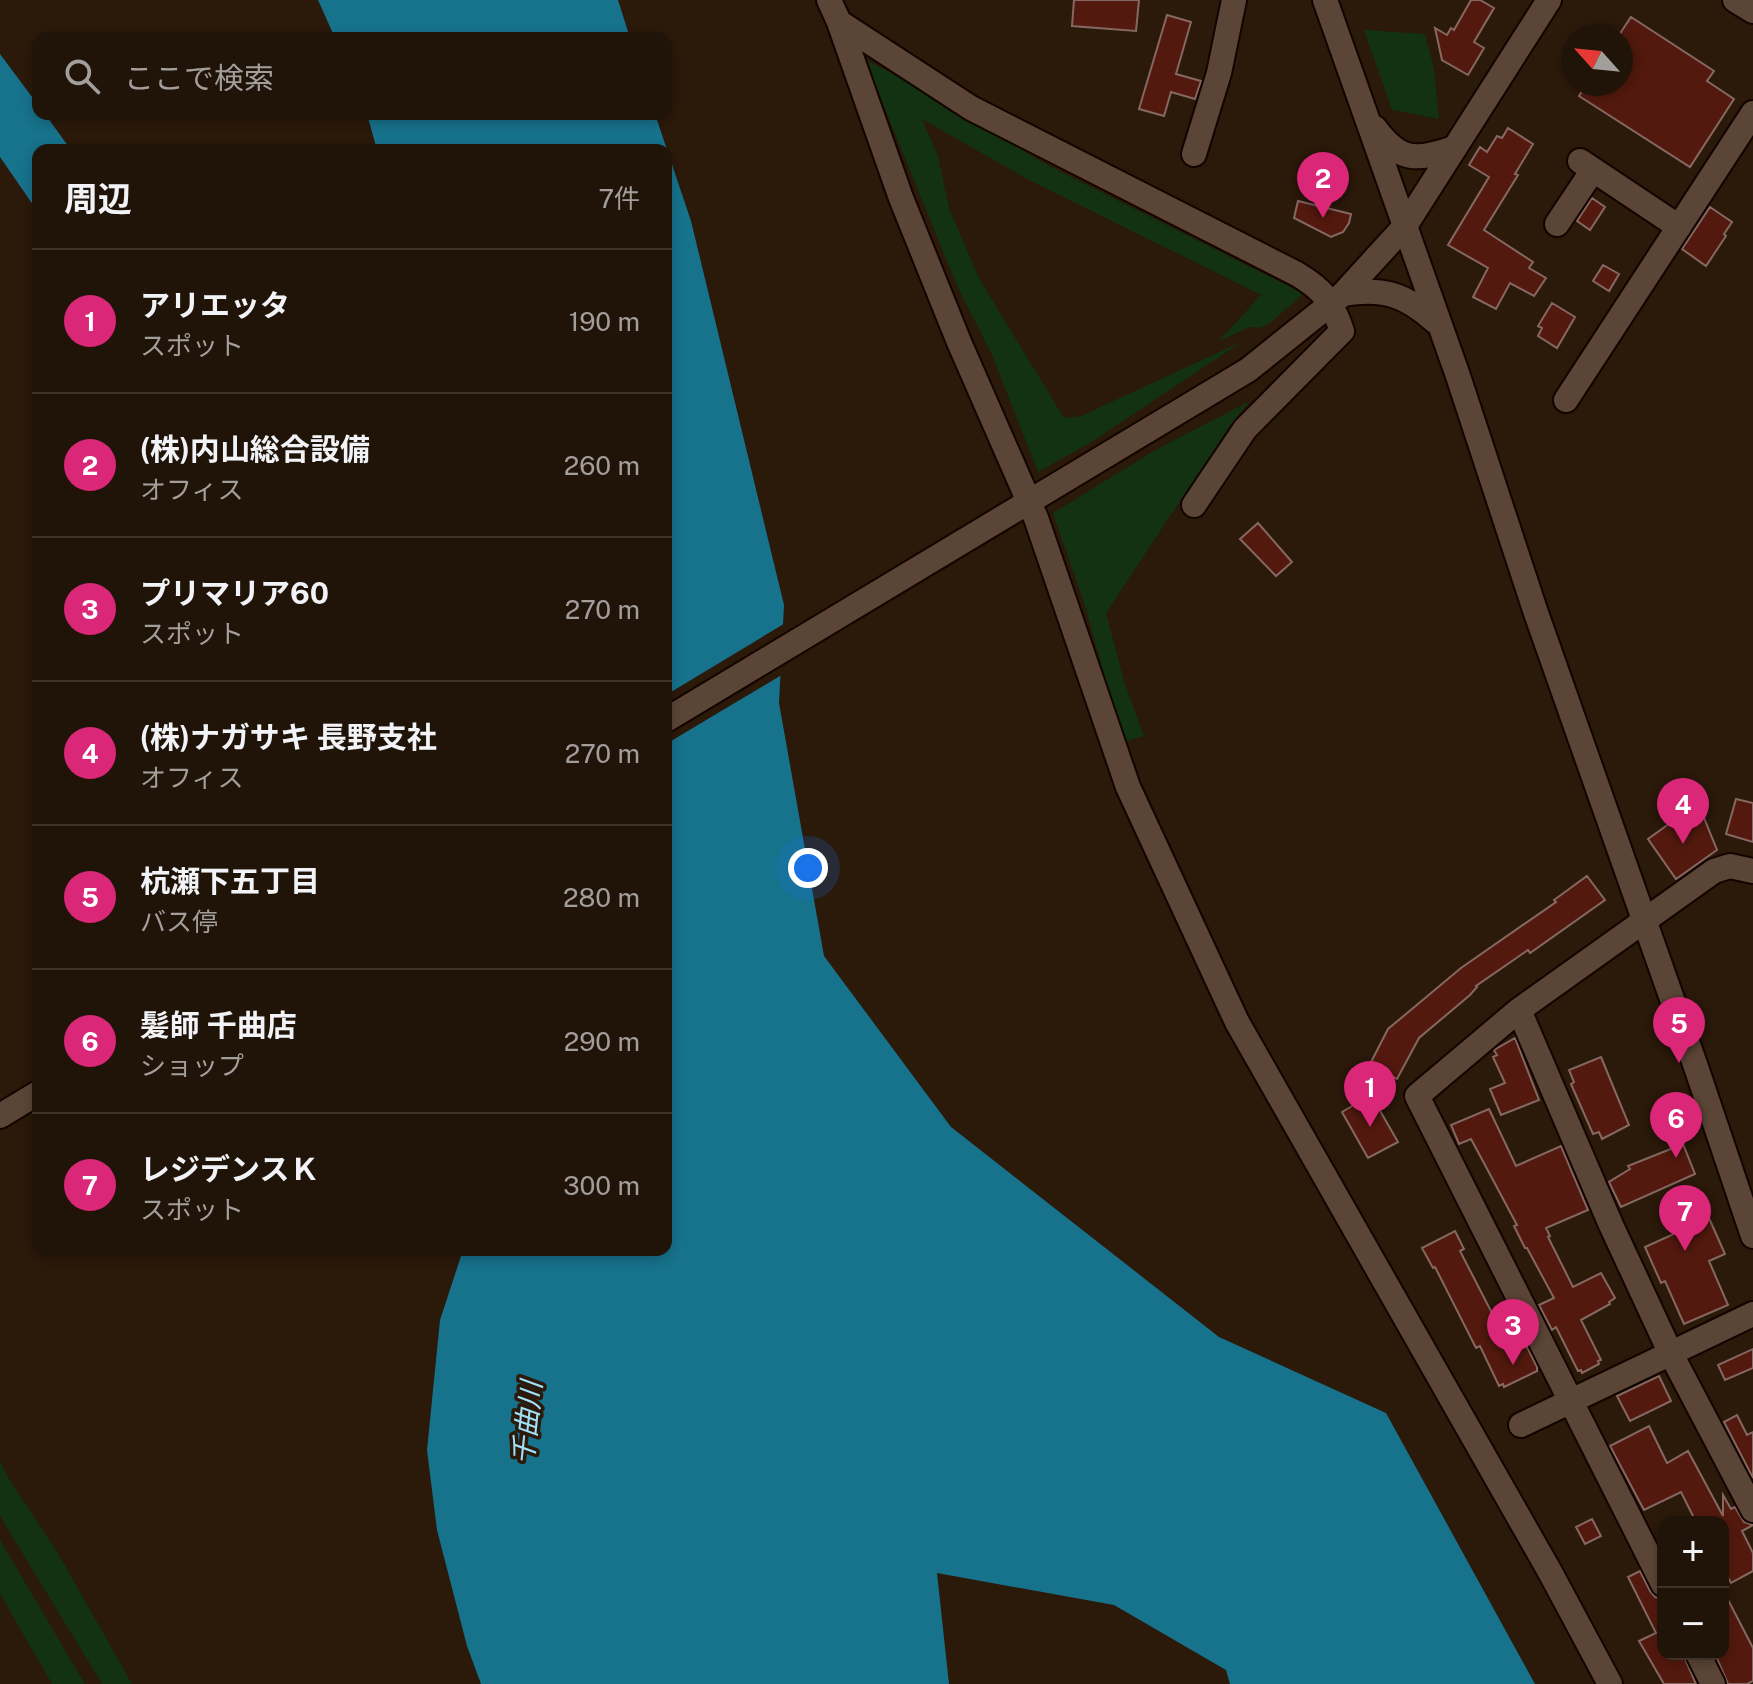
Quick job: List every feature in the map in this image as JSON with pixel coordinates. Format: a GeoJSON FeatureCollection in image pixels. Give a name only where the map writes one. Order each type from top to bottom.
{"type":"FeatureCollection","features":[{"type":"Feature","properties":{"kind":"street"},"geometry":{"type":"LineString","coordinates":[[829,0],[901,198],[1128,787],[1237,1022],[1550,1572],[1610,1684]]}},
{"type":"Feature","properties":{"kind":"street"},"geometry":{"type":"LineString","coordinates":[[1194,154],[1219,73],[1234,0]]}},
{"type":"Feature","properties":{"kind":"street"},"geometry":{"type":"LineString","coordinates":[[1325,0],[1457,373],[1536,613],[1753,1236]]}},
{"type":"Feature","properties":{"kind":"street"},"geometry":{"type":"LineString","coordinates":[[672,716],[1020,510],[1248,370],[1337,298],[1405,226],[1549,0]]}},
{"type":"Feature","properties":{"kind":"street"},"geometry":{"type":"LineString","coordinates":[[1735,0],[1753,11]]}},
{"type":"Feature","properties":{"kind":"street"},"geometry":{"type":"LineString","coordinates":[[839,22],[971,108],[1297,274],[1337,298],[1365,290],[1392,294],[1415,303],[1438,324]]}},
{"type":"Feature","properties":{"kind":"street"},"geometry":{"type":"LineString","coordinates":[[1566,400],[1753,113]]}},
{"type":"Feature","properties":{"kind":"street"},"geometry":{"type":"LineString","coordinates":[[1366,116],[1396,151],[1424,158],[1454,148]]}},
{"type":"Feature","properties":{"kind":"street"},"geometry":{"type":"LineString","coordinates":[[1557,224],[1586,166],[1679,227]]}},
{"type":"Feature","properties":{"kind":"street"},"geometry":{"type":"LineString","coordinates":[[1194,505],[1245,429],[1342,331],[1337,298]]}},
{"type":"Feature","properties":{"kind":"street"},"geometry":{"type":"LineString","coordinates":[[1657,1572],[1417,1096],[1519,1010],[1714,871],[1730,866],[1753,871]]}},
{"type":"Feature","properties":{"kind":"street"},"geometry":{"type":"LineString","coordinates":[[1519,1010],[1611,1225],[1670,1352],[1753,1510]]}},
{"type":"Feature","properties":{"kind":"street"},"geometry":{"type":"LineString","coordinates":[[0,1116],[32,1097]]}},
{"type":"Feature","properties":{"kind":"street"},"geometry":{"type":"LineString","coordinates":[[1521,1425],[1753,1314]]}},
{"type":"Feature","properties":{"kind":"street"},"geometry":{"type":"LineString","coordinates":[[1701,1660],[1713,1684]]}},
{"type":"Feature","properties":{"kind":"green space"},"geometry":{"type":"Polygon","coordinates":[[[1364,30],[1425,34],[1434,69],[1439,119],[1392,110],[1364,30]]]}},
{"type":"Feature","properties":{"kind":"green space"},"geometry":{"type":"Polygon","coordinates":[[[865,60],[1051,167],[1302,293],[1300,297],[1270,323],[1260,328],[1250,327],[1219,341],[1261,295],[1027,179],[922,119],[938,156],[949,208],[979,278],[1064,418],[1081,416],[1243,341],[1090,443],[1038,472],[992,355],[958,288],[865,60]]]}},
{"type":"Feature","properties":{"kind":"green space"},"geometry":{"type":"Polygon","coordinates":[[[1250,401],[1229,427],[1106,613],[1124,681],[1144,736],[1123,742],[1085,606],[1053,513],[1157,449],[1250,401]]]}},
{"type":"Feature","properties":{"kind":"green space"},"geometry":{"type":"Polygon","coordinates":[[[0,1460],[59,1555],[132,1684],[102,1684],[0,1516],[0,1460]]]}},
{"type":"Feature","properties":{"kind":"green space"},"geometry":{"type":"Polygon","coordinates":[[[0,1540],[85,1684],[52,1684],[0,1594],[0,1540]]]}},
{"type":"Feature","properties":{"kind":"water"},"geometry":{"type":"Polygon","coordinates":[[[318,0],[618,0],[628,32],[332,32],[318,0]]]}},
{"type":"Feature","properties":{"kind":"water"},"geometry":{"type":"Polygon","coordinates":[[[0,54],[32,97],[32,120],[49,120],[67,144],[32,144],[32,203],[0,157],[0,54]]]}},
{"type":"Feature","properties":{"kind":"water"},"geometry":{"type":"Polygon","coordinates":[[[369,120],[657,120],[665,144],[375,144],[369,120]]]}},
{"type":"Feature","properties":{"kind":"water","name":"千曲川"},"geometry":{"type":"Polygon","coordinates":[[[672,165],[691,221],[784,605],[779,703],[824,956],[951,1127],[1219,1337],[1386,1413],[1535,1684],[1230,1684],[1226,1670],[1114,1605],[937,1573],[949,1684],[481,1684],[467,1646],[437,1530],[427,1450],[440,1320],[461,1256],[672,1256],[672,165]]]}},
{"type":"Feature","properties":{"kind":"pier"},"geometry":{"type":"Polygon","coordinates":[[[787,622],[785,673],[672,740],[672,691],[787,622]]]}},
{"type":"Feature","properties":{"kind":"building"},"geometry":{"type":"Polygon","coordinates":[[[1074,0],[1139,0],[1136,31],[1072,26],[1074,0]]]}},
{"type":"Feature","properties":{"kind":"building"},"geometry":{"type":"Polygon","coordinates":[[[1471,0],[1480,0],[1494,8],[1474,42],[1484,48],[1468,75],[1442,60],[1435,28],[1447,35],[1451,28],[1454,30],[1471,0]]]}},
{"type":"Feature","properties":{"kind":"building"},"geometry":{"type":"Polygon","coordinates":[[[1167,15],[1191,22],[1176,74],[1201,81],[1195,99],[1171,92],[1164,116],[1139,109],[1167,15]]]}},
{"type":"Feature","properties":{"kind":"building"},"geometry":{"type":"Polygon","coordinates":[[[1631,17],[1714,71],[1707,81],[1734,99],[1690,167],[1579,96],[1633,96],[1633,24],[1626,24],[1631,17]]]}},
{"type":"Feature","properties":{"kind":"building"},"geometry":{"type":"Polygon","coordinates":[[[1508,128],[1533,144],[1484,230],[1533,262],[1529,268],[1546,278],[1534,296],[1510,283],[1496,309],[1473,297],[1488,268],[1448,245],[1489,177],[1469,165],[1480,147],[1487,152],[1497,136],[1502,138],[1508,128]]]}},
{"type":"Feature","properties":{"kind":"building"},"geometry":{"type":"Polygon","coordinates":[[[1592,198],[1605,207],[1590,230],[1577,221],[1592,198]]]}},
{"type":"Feature","properties":{"kind":"building"},"geometry":{"type":"Polygon","coordinates":[[[1298,201],[1351,214],[1349,223],[1343,232],[1331,237],[1294,218],[1298,201]]]}},
{"type":"Feature","properties":{"kind":"building"},"geometry":{"type":"Polygon","coordinates":[[[1710,207],[1732,222],[1706,266],[1682,249],[1710,207]]]}},
{"type":"Feature","properties":{"kind":"building"},"geometry":{"type":"Polygon","coordinates":[[[1603,265],[1619,274],[1609,291],[1593,281],[1603,265]]]}},
{"type":"Feature","properties":{"kind":"building"},"geometry":{"type":"Polygon","coordinates":[[[1552,303],[1575,317],[1557,348],[1538,336],[1542,328],[1538,326],[1552,303]]]}},
{"type":"Feature","properties":{"kind":"building"},"geometry":{"type":"Polygon","coordinates":[[[1258,523],[1292,562],[1276,576],[1240,539],[1258,523]]]}},
{"type":"Feature","properties":{"kind":"building"},"geometry":{"type":"Polygon","coordinates":[[[1736,799],[1753,803],[1753,842],[1726,834],[1736,799]]]}},
{"type":"Feature","properties":{"kind":"building"},"geometry":{"type":"Polygon","coordinates":[[[1698,803],[1717,850],[1676,879],[1648,839],[1698,803]]]}},
{"type":"Feature","properties":{"kind":"building"},"geometry":{"type":"Polygon","coordinates":[[[1587,876],[1605,900],[1530,953],[1528,950],[1476,986],[1470,995],[1419,1038],[1397,1079],[1370,1064],[1388,1029],[1461,968],[1556,902],[1554,900],[1587,876]]]}},
{"type":"Feature","properties":{"kind":"building"},"geometry":{"type":"Polygon","coordinates":[[[1515,1038],[1539,1100],[1501,1115],[1490,1089],[1505,1083],[1493,1057],[1497,1055],[1494,1050],[1515,1038]]]}},
{"type":"Feature","properties":{"kind":"building"},"geometry":{"type":"Polygon","coordinates":[[[1601,1057],[1629,1125],[1602,1139],[1599,1132],[1593,1134],[1571,1084],[1574,1082],[1569,1070],[1601,1057]]]}},
{"type":"Feature","properties":{"kind":"building"},"geometry":{"type":"Polygon","coordinates":[[[1371,1095],[1398,1142],[1368,1158],[1342,1112],[1371,1095]]]}},
{"type":"Feature","properties":{"kind":"building"},"geometry":{"type":"Polygon","coordinates":[[[1489,1109],[1516,1166],[1561,1146],[1588,1210],[1546,1228],[1573,1287],[1601,1273],[1615,1298],[1581,1320],[1601,1360],[1582,1373],[1578,1371],[1556,1327],[1552,1330],[1539,1305],[1554,1298],[1525,1248],[1514,1226],[1517,1225],[1471,1139],[1459,1144],[1451,1125],[1489,1109]]]}},
{"type":"Feature","properties":{"kind":"building"},"geometry":{"type":"Polygon","coordinates":[[[1683,1144],[1695,1174],[1621,1207],[1609,1182],[1630,1169],[1628,1166],[1683,1144]]]}},
{"type":"Feature","properties":{"kind":"building"},"geometry":{"type":"Polygon","coordinates":[[[1709,1218],[1725,1254],[1709,1261],[1728,1305],[1684,1324],[1665,1281],[1661,1283],[1645,1247],[1709,1218]]]}},
{"type":"Feature","properties":{"kind":"building"},"geometry":{"type":"Polygon","coordinates":[[[1455,1231],[1464,1249],[1460,1251],[1512,1352],[1526,1345],[1537,1367],[1537,1371],[1504,1387],[1503,1384],[1499,1386],[1480,1346],[1476,1348],[1435,1267],[1422,1248],[1455,1231]]]}},
{"type":"Feature","properties":{"kind":"building"},"geometry":{"type":"Polygon","coordinates":[[[1753,1349],[1753,1368],[1725,1380],[1718,1365],[1753,1349]]]}},
{"type":"Feature","properties":{"kind":"building"},"geometry":{"type":"Polygon","coordinates":[[[1659,1376],[1671,1401],[1630,1421],[1617,1396],[1659,1376]]]}},
{"type":"Feature","properties":{"kind":"building"},"geometry":{"type":"Polygon","coordinates":[[[1737,1415],[1747,1435],[1753,1432],[1753,1478],[1724,1422],[1737,1415]]]}},
{"type":"Feature","properties":{"kind":"building"},"geometry":{"type":"Polygon","coordinates":[[[1649,1426],[1667,1463],[1688,1451],[1723,1516],[1693,1516],[1681,1492],[1644,1510],[1610,1446],[1649,1426]]]}},
{"type":"Feature","properties":{"kind":"building"},"geometry":{"type":"Polygon","coordinates":[[[1723,1495],[1744,1522],[1753,1525],[1742,1531],[1753,1553],[1753,1571],[1731,1583],[1729,1516],[1723,1516],[1723,1495]]]}},
{"type":"Feature","properties":{"kind":"building"},"geometry":{"type":"Polygon","coordinates":[[[1592,1519],[1601,1536],[1585,1544],[1576,1527],[1592,1519]]]}},
{"type":"Feature","properties":{"kind":"building"},"geometry":{"type":"Polygon","coordinates":[[[1640,1571],[1657,1598],[1657,1660],[1686,1660],[1696,1684],[1664,1684],[1639,1641],[1656,1633],[1628,1577],[1640,1571]]]}},
{"type":"Feature","properties":{"kind":"building"},"geometry":{"type":"Polygon","coordinates":[[[1729,1602],[1753,1648],[1753,1681],[1728,1684],[1718,1660],[1729,1660],[1729,1602]]]}},
{"type":"Feature","properties":{"kind":"place","name":"(株)内山総合設備"},"geometry":{"type":"Point","coordinates":[1323,218]}},
{"type":"Feature","properties":{"kind":"place","name":"(株)ナガサキ 長野支社"},"geometry":{"type":"Point","coordinates":[1683,844]}},
{"type":"Feature","properties":{"kind":"place","name":"杭瀬下五丁目"},"geometry":{"type":"Point","coordinates":[1679,1063]}},
{"type":"Feature","properties":{"kind":"place","name":"アリエッタ"},"geometry":{"type":"Point","coordinates":[1370,1127]}},
{"type":"Feature","properties":{"kind":"place","name":"髪師 千曲店"},"geometry":{"type":"Point","coordinates":[1676,1158]}},
{"type":"Feature","properties":{"kind":"place","name":"レジデンスＫ"},"geometry":{"type":"Point","coordinates":[1685,1251]}},
{"type":"Feature","properties":{"kind":"place","name":"プリマリア60"},"geometry":{"type":"Point","coordinates":[1513,1365]}}]}
